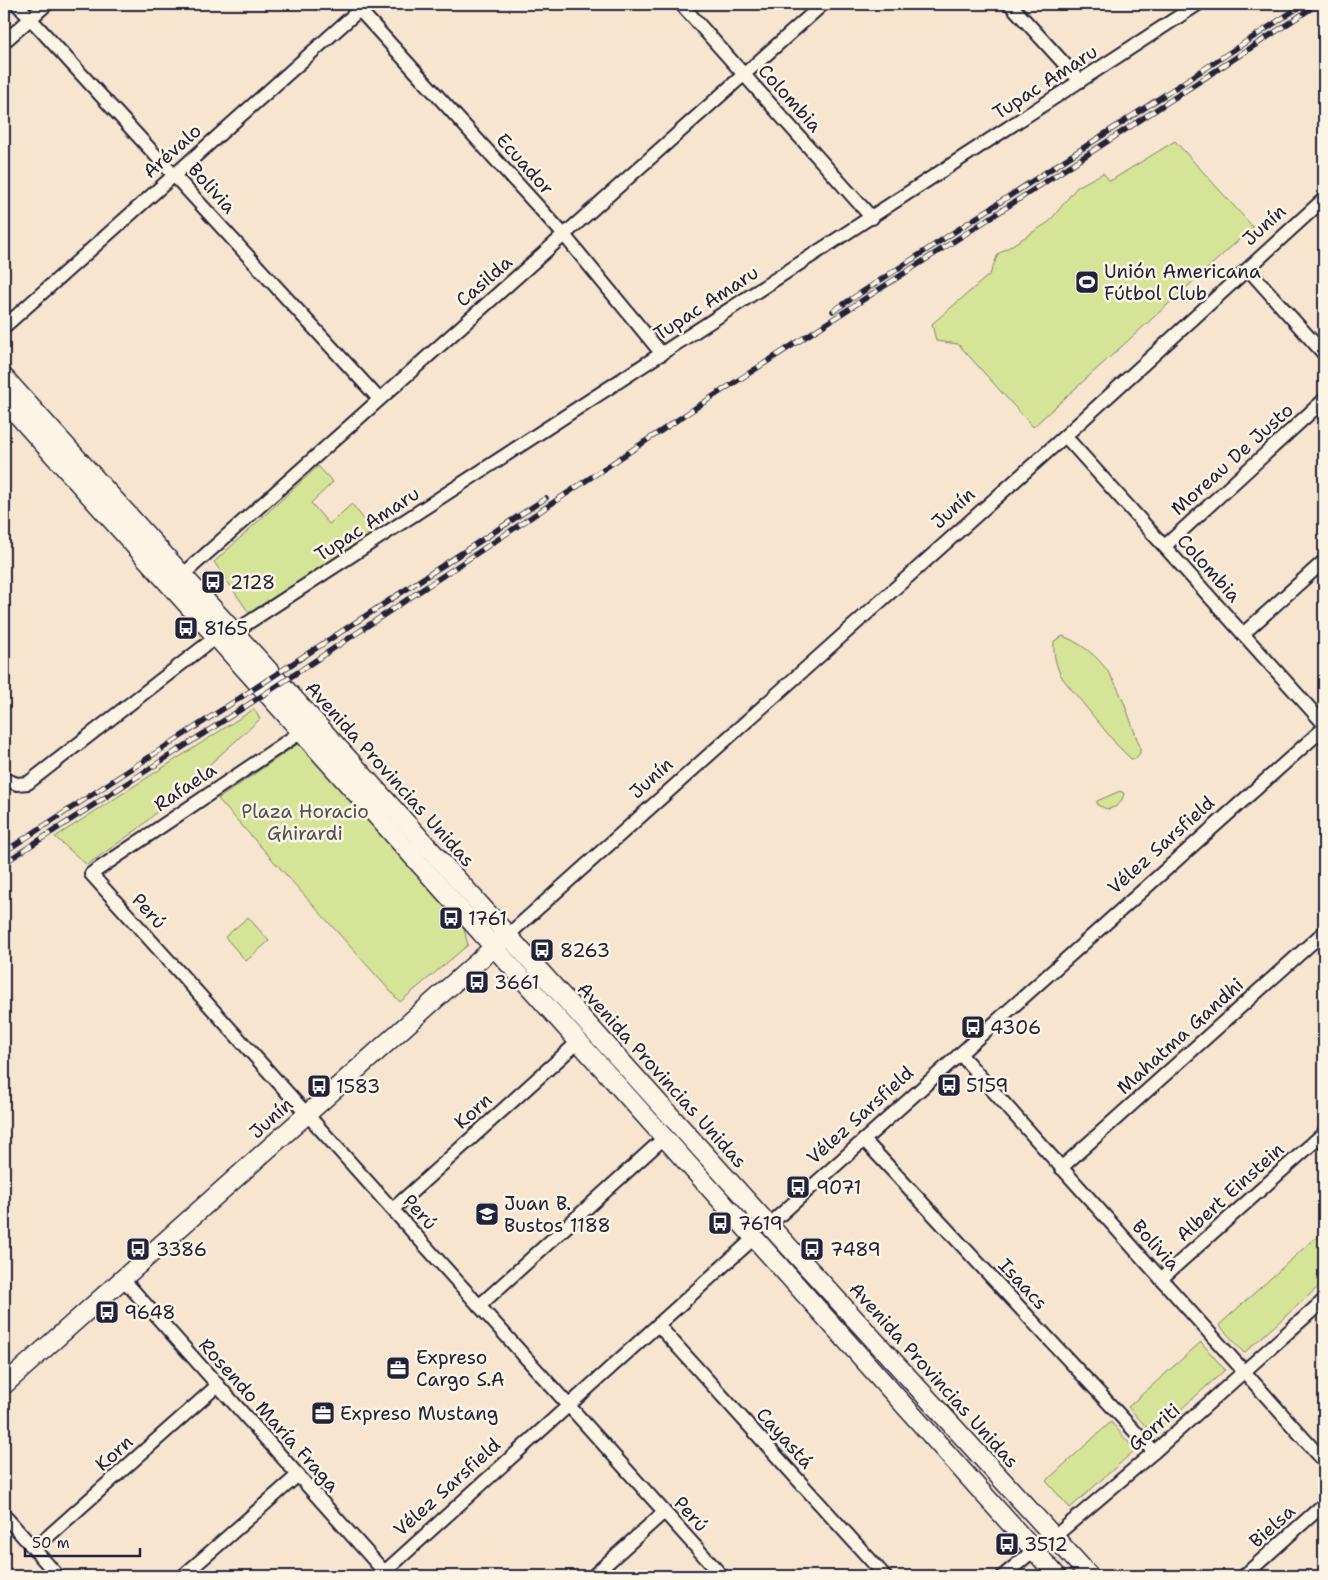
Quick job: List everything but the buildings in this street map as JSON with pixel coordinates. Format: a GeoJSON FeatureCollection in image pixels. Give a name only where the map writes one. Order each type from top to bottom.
{"type":"FeatureCollection","features":[{"type":"Feature","properties":{"kind":"main road","name":"Avenida Provincias Unidas"},"geometry":{"type":"LineString","coordinates":[[4,376],[176,581],[216,637],[301,732],[769,1225],[1090,1576]]}},
{"type":"Feature","properties":{"kind":"main road","name":"Avenida Provincias Unidas"},"geometry":{"type":"LineString","coordinates":[[4,400],[176,581],[234,632],[501,941],[578,1042],[1057,1576]]}},
{"type":"Feature","properties":{"kind":"main road","name":"Junín"},"geometry":{"type":"LineString","coordinates":[[4,1385],[501,941]]}},
{"type":"Feature","properties":{"kind":"main road","name":"Vélez Sarsfield"},"geometry":{"type":"LineString","coordinates":[[754,1238],[769,1225]]}},
{"type":"Feature","properties":{"kind":"street","name":"Bolivia"},"geometry":{"type":"LineString","coordinates":[[17,4],[379,399]]}},
{"type":"Feature","properties":{"kind":"street"},"geometry":{"type":"LineString","coordinates":[[4,42],[46,4]]}},
{"type":"Feature","properties":{"kind":"street","name":"Colombia"},"geometry":{"type":"LineString","coordinates":[[681,4],[872,218]]}},
{"type":"Feature","properties":{"kind":"street","name":"Casilda"},"geometry":{"type":"LineString","coordinates":[[176,581],[823,4]]}},
{"type":"Feature","properties":{"kind":"street"},"geometry":{"type":"LineString","coordinates":[[1010,4],[1080,81]]}},
{"type":"Feature","properties":{"kind":"street","name":"Tupac Amaru"},"geometry":{"type":"LineString","coordinates":[[234,632],[1198,4]]}},
{"type":"Feature","properties":{"kind":"street","name":"Arévalo"},"geometry":{"type":"LineString","coordinates":[[4,327],[360,6]]}},
{"type":"Feature","properties":{"kind":"street","name":"Ecuador"},"geometry":{"type":"LineString","coordinates":[[360,6],[564,235],[662,354]]}},
{"type":"Feature","properties":{"kind":"street","name":"Junín"},"geometry":{"type":"LineString","coordinates":[[501,941],[1065,436],[1324,199]]}},
{"type":"Feature","properties":{"kind":"street"},"geometry":{"type":"LineString","coordinates":[[1248,269],[1324,354]]}},
{"type":"Feature","properties":{"kind":"street","name":"Moreau De Justo"},"geometry":{"type":"LineString","coordinates":[[1164,546],[1324,400]]}},
{"type":"Feature","properties":{"kind":"street","name":"Colombia"},"geometry":{"type":"LineString","coordinates":[[1065,436],[1324,726]]}},
{"type":"Feature","properties":{"kind":"street"},"geometry":{"type":"LineString","coordinates":[[1243,634],[1324,561]]}},
{"type":"Feature","properties":{"kind":"street"},"geometry":{"type":"LineString","coordinates":[[4,779],[17,784],[28,783],[216,637]]}},
{"type":"Feature","properties":{"kind":"street","name":"Vélez Sarsfield"},"geometry":{"type":"LineString","coordinates":[[769,1225],[1324,726]]}},
{"type":"Feature","properties":{"kind":"street","name":"Rafaela"},"geometry":{"type":"LineString","coordinates":[[91,874],[301,732]]}},
{"type":"Feature","properties":{"kind":"street","name":"Perú"},"geometry":{"type":"LineString","coordinates":[[91,874],[722,1576]]}},
{"type":"Feature","properties":{"kind":"street","name":"Mahatma Gandhi"},"geometry":{"type":"LineString","coordinates":[[1061,1168],[1324,932]]}},
{"type":"Feature","properties":{"kind":"street","name":"Korn"},"geometry":{"type":"LineString","coordinates":[[393,1209],[578,1042]]}},
{"type":"Feature","properties":{"kind":"street","name":"Bolivia"},"geometry":{"type":"LineString","coordinates":[[960,1054],[1324,1461]]}},
{"type":"Feature","properties":{"kind":"street","name":"Albert Einstein"},"geometry":{"type":"LineString","coordinates":[[1161,1279],[1324,1133]]}},
{"type":"Feature","properties":{"kind":"street"},"geometry":{"type":"LineString","coordinates":[[479,1306],[664,1138]]}},
{"type":"Feature","properties":{"kind":"street","name":"Isaacs"},"geometry":{"type":"LineString","coordinates":[[864,1140],[1154,1452]]}},
{"type":"Feature","properties":{"kind":"street","name":"Vélez Sarsfield"},"geometry":{"type":"LineString","coordinates":[[384,1575],[754,1238]]}},
{"type":"Feature","properties":{"kind":"street","name":"Rosendo María Fraga"},"geometry":{"type":"LineString","coordinates":[[123,1279],[298,1475],[384,1575]]}},
{"type":"Feature","properties":{"kind":"street","name":"Gorriti"},"geometry":{"type":"LineString","coordinates":[[1002,1576],[1034,1550],[1054,1537],[1154,1452],[1324,1300]]}},
{"type":"Feature","properties":{"kind":"street","name":"Cayastá"},"geometry":{"type":"LineString","coordinates":[[658,1325],[885,1576]]}},
{"type":"Feature","properties":{"kind":"street","name":"Korn"},"geometry":{"type":"LineString","coordinates":[[34,1549],[218,1386]]}},
{"type":"Feature","properties":{"kind":"street"},"geometry":{"type":"LineString","coordinates":[[183,1576],[298,1475]]}},
{"type":"Feature","properties":{"kind":"street","name":"Bielsa"},"geometry":{"type":"LineString","coordinates":[[1244,1576],[1324,1504]]}},
{"type":"Feature","properties":{"kind":"street"},"geometry":{"type":"LineString","coordinates":[[593,1576],[664,1512]]}},
{"type":"Feature","properties":{"kind":"street"},"geometry":{"type":"LineString","coordinates":[[4,1515],[58,1576]]}},
{"type":"Feature","properties":{"kind":"green space","name":"Unión Americana Fútbol Club"},"geometry":{"type":"Polygon","coordinates":[[[1175,141],[1253,227],[1033,427],[958,344],[936,341],[932,324],[990,274],[998,254],[1049,222],[1077,187],[1103,173],[1110,181],[1175,141]]]}},
{"type":"Feature","properties":{"kind":"green space"},"geometry":{"type":"Polygon","coordinates":[[[318,466],[333,482],[311,503],[329,524],[352,504],[376,535],[249,613],[214,562],[318,466]]]}},
{"type":"Feature","properties":{"kind":"green space"},"geometry":{"type":"Polygon","coordinates":[[[1063,636],[1080,645],[1094,656],[1114,682],[1140,747],[1140,753],[1135,759],[1131,759],[1117,745],[1063,679],[1058,670],[1054,641],[1063,636]]]}},
{"type":"Feature","properties":{"kind":"green space"},"geometry":{"type":"Polygon","coordinates":[[[254,709],[260,719],[138,829],[87,865],[55,837],[254,709]]]}},
{"type":"Feature","properties":{"kind":"green space","name":"Plaza Horacio Ghirardi"},"geometry":{"type":"Polygon","coordinates":[[[299,743],[464,929],[468,945],[400,1002],[218,799],[299,743]]]}},
{"type":"Feature","properties":{"kind":"green space"},"geometry":{"type":"Polygon","coordinates":[[[1120,791],[1124,793],[1122,800],[1116,806],[1107,809],[1097,805],[1097,801],[1120,791]]]}},
{"type":"Feature","properties":{"kind":"green space"},"geometry":{"type":"Polygon","coordinates":[[[248,917],[269,941],[246,961],[225,937],[248,917]]]}},
{"type":"Feature","properties":{"kind":"green space"},"geometry":{"type":"Polygon","coordinates":[[[1324,1230],[1324,1282],[1244,1353],[1219,1325],[1324,1230]]]}},
{"type":"Feature","properties":{"kind":"green space"},"geometry":{"type":"Polygon","coordinates":[[[1201,1342],[1225,1370],[1153,1434],[1128,1407],[1201,1342]]]}},
{"type":"Feature","properties":{"kind":"green space"},"geometry":{"type":"Polygon","coordinates":[[[1111,1422],[1135,1450],[1070,1508],[1046,1481],[1111,1422]]]}},
{"type":"Feature","properties":{"kind":"railway"},"geometry":{"type":"LineString","coordinates":[[833,311],[1304,4]]}},
{"type":"Feature","properties":{"kind":"railway"},"geometry":{"type":"LineString","coordinates":[[4,863],[280,684],[712,397],[1318,4]]}},
{"type":"Feature","properties":{"kind":"railway"},"geometry":{"type":"LineString","coordinates":[[4,852],[546,498]]}},
{"type":"Feature","properties":{"kind":"place","name":"Unión Americana Fútbol Club"},"geometry":{"type":"Point","coordinates":[1087,282]}},
{"type":"Feature","properties":{"kind":"place","name":"2128"},"geometry":{"type":"Point","coordinates":[213,582]}},
{"type":"Feature","properties":{"kind":"place","name":"8165"},"geometry":{"type":"Point","coordinates":[186,628]}},
{"type":"Feature","properties":{"kind":"place","name":"1761"},"geometry":{"type":"Point","coordinates":[451,918]}},
{"type":"Feature","properties":{"kind":"place","name":"8263"},"geometry":{"type":"Point","coordinates":[542,950]}},
{"type":"Feature","properties":{"kind":"place","name":"3661"},"geometry":{"type":"Point","coordinates":[477,982]}},
{"type":"Feature","properties":{"kind":"place","name":"4306"},"geometry":{"type":"Point","coordinates":[973,1027]}},
{"type":"Feature","properties":{"kind":"place","name":"5159"},"geometry":{"type":"Point","coordinates":[949,1085]}},
{"type":"Feature","properties":{"kind":"place","name":"1583"},"geometry":{"type":"Point","coordinates":[319,1086]}},
{"type":"Feature","properties":{"kind":"place","name":"9071"},"geometry":{"type":"Point","coordinates":[798,1187]}},
{"type":"Feature","properties":{"kind":"place","name":"Juan B. Bustos 1188"},"geometry":{"type":"Point","coordinates":[487,1214]}},
{"type":"Feature","properties":{"kind":"place","name":"7619"},"geometry":{"type":"Point","coordinates":[720,1223]}},
{"type":"Feature","properties":{"kind":"place","name":"3386"},"geometry":{"type":"Point","coordinates":[138,1249]}},
{"type":"Feature","properties":{"kind":"place","name":"7489"},"geometry":{"type":"Point","coordinates":[812,1249]}},
{"type":"Feature","properties":{"kind":"place","name":"9648"},"geometry":{"type":"Point","coordinates":[107,1312]}},
{"type":"Feature","properties":{"kind":"place","name":"Expreso Cargo S.A"},"geometry":{"type":"Point","coordinates":[398,1368]}},
{"type":"Feature","properties":{"kind":"place","name":"Expreso Mustang"},"geometry":{"type":"Point","coordinates":[323,1413]}},
{"type":"Feature","properties":{"kind":"place","name":"3512"},"geometry":{"type":"Point","coordinates":[1007,1544]}}]}
